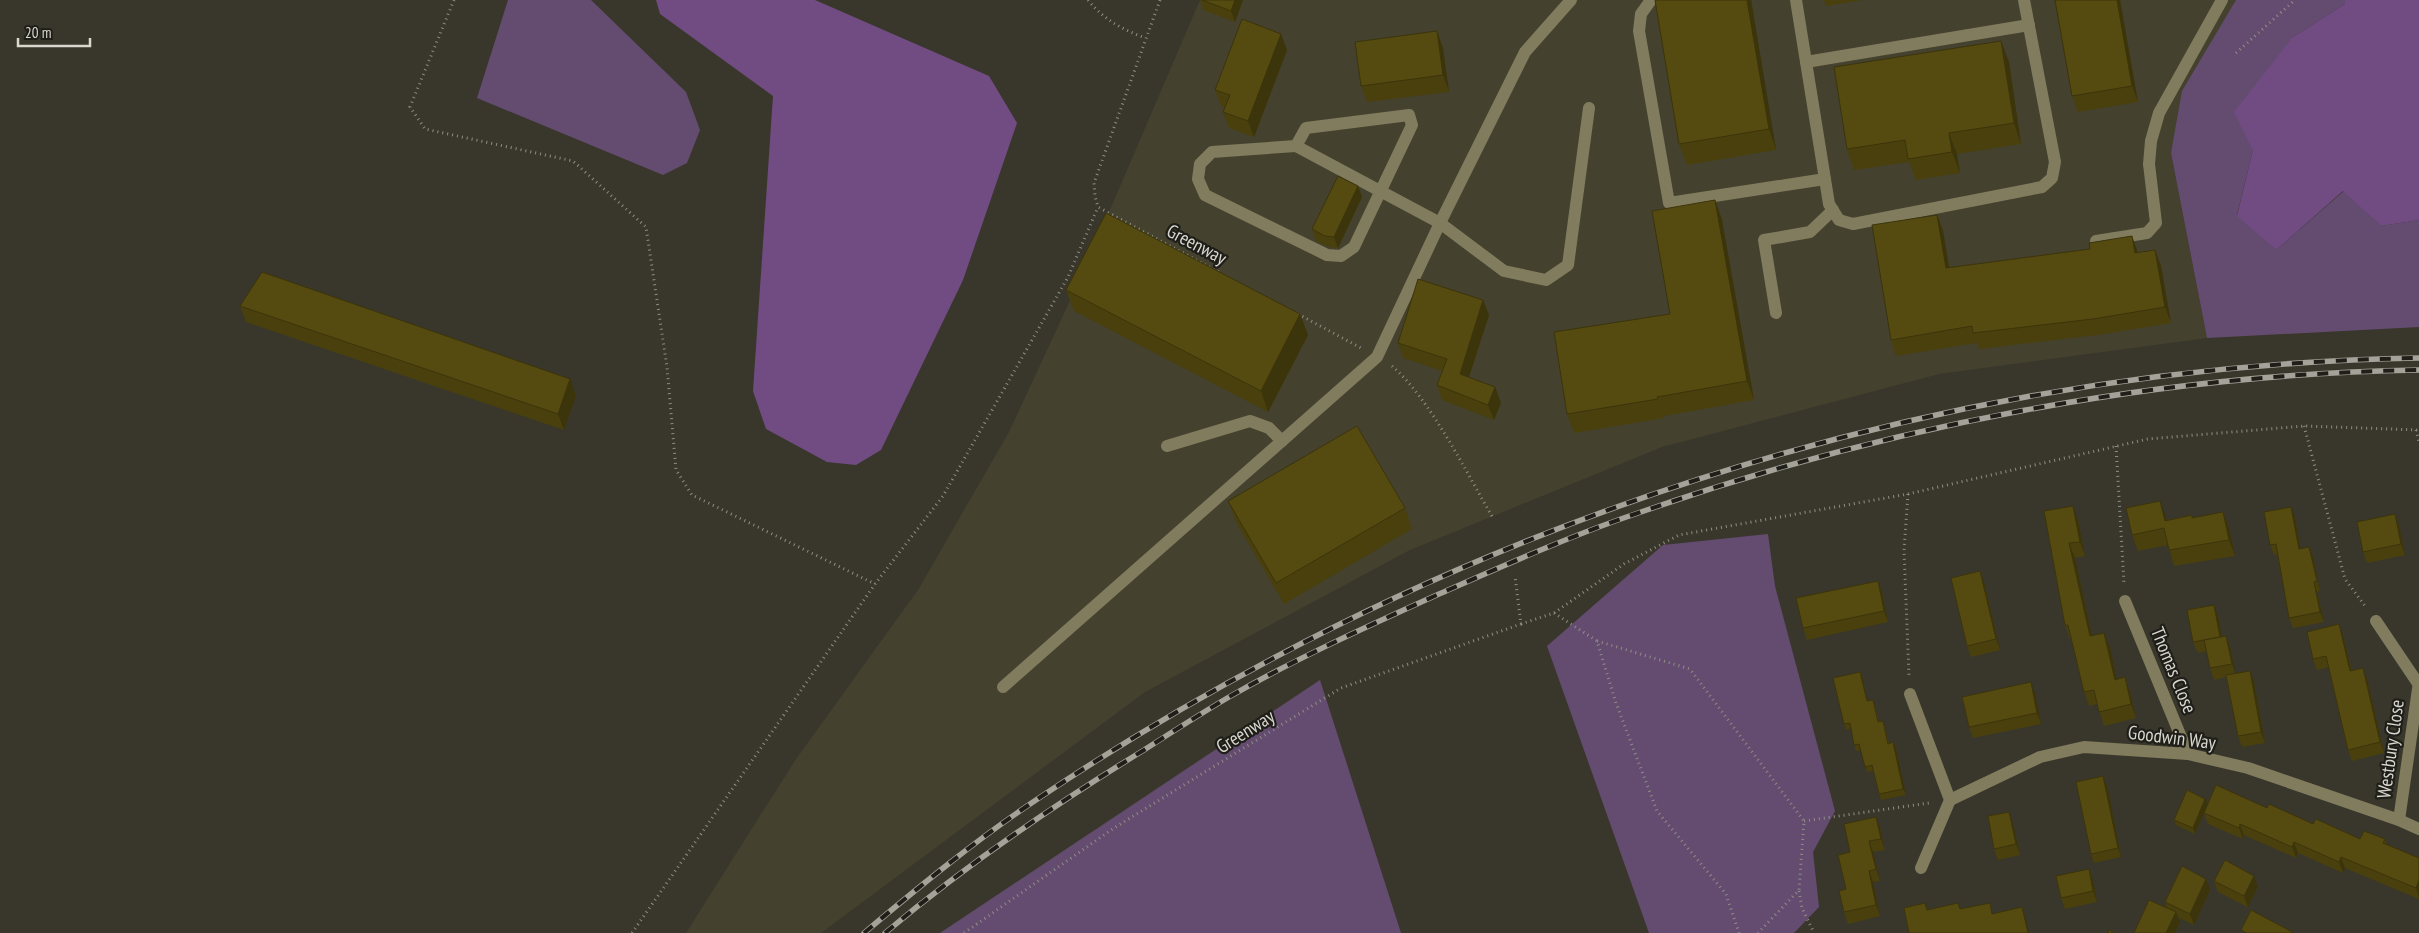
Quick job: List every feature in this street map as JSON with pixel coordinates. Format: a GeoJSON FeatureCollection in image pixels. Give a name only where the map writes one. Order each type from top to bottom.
{"type":"FeatureCollection","features":[{"type":"Feature","properties":{"kind":"street"},"geometry":{"type":"LineString","coordinates":[[1003,687],[1377,357],[1440,223],[1526,52],[1571,0]]}},
{"type":"Feature","properties":{"kind":"street"},"geometry":{"type":"LineString","coordinates":[[1651,0],[1641,14],[1640,30],[1669,203],[1825,179]]}},
{"type":"Feature","properties":{"kind":"street"},"geometry":{"type":"LineString","coordinates":[[1796,0],[1829,204],[1839,220],[1853,224],[2042,187],[2052,178],[2055,162],[2024,0]]}},
{"type":"Feature","properties":{"kind":"street"},"geometry":{"type":"LineString","coordinates":[[2096,241],[2147,233],[2156,222],[2149,164],[2151,141],[2158,113],[2222,0]]}},
{"type":"Feature","properties":{"kind":"street"},"geometry":{"type":"LineString","coordinates":[[1806,62],[2029,25]]}},
{"type":"Feature","properties":{"kind":"street"},"geometry":{"type":"LineString","coordinates":[[1296,146],[1306,128],[1408,115],[1412,125],[1380,191],[1354,247],[1341,256],[1327,255],[1205,195],[1198,179],[1200,164],[1212,152],[1296,146],[1380,191],[1440,223],[1504,271],[1546,280],[1568,265],[1589,108]]}},
{"type":"Feature","properties":{"kind":"street"},"geometry":{"type":"LineString","coordinates":[[1776,313],[1764,240],[1810,232],[1833,210]]}},
{"type":"Feature","properties":{"kind":"street"},"geometry":{"type":"LineString","coordinates":[[1167,446],[1250,421],[1269,428],[1282,441]]}},
{"type":"Feature","properties":{"kind":"street","name":"Thomas Close"},"geometry":{"type":"LineString","coordinates":[[2125,601],[2188,754]]}},
{"type":"Feature","properties":{"kind":"street","name":"Westbury Close"},"geometry":{"type":"LineString","coordinates":[[2376,621],[2418,682],[2399,820]]}},
{"type":"Feature","properties":{"kind":"street"},"geometry":{"type":"LineString","coordinates":[[1910,694],[1950,800],[1920,868]]}},
{"type":"Feature","properties":{"kind":"street","name":"Goodwin Way"},"geometry":{"type":"LineString","coordinates":[[1950,800],[2040,757],[2084,747],[2188,754],[2248,768],[2399,820],[2419,829]]}},
{"type":"Feature","properties":{"kind":"path"},"geometry":{"type":"LineString","coordinates":[[454,0],[410,107],[425,129],[572,161],[646,227],[666,367],[676,470],[692,495],[875,584]]}},
{"type":"Feature","properties":{"kind":"path"},"geometry":{"type":"LineString","coordinates":[[1088,0],[1097,11],[1116,27],[1145,38]]}},
{"type":"Feature","properties":{"kind":"path"},"geometry":{"type":"LineString","coordinates":[[632,933],[875,584],[943,496],[1068,277],[1098,207],[1094,183],[1160,0]]}},
{"type":"Feature","properties":{"kind":"path"},"geometry":{"type":"LineString","coordinates":[[2236,53],[2295,0]]}},
{"type":"Feature","properties":{"kind":"path","name":"Greenway"},"geometry":{"type":"LineString","coordinates":[[1098,207],[1229,277]]}},
{"type":"Feature","properties":{"kind":"path"},"geometry":{"type":"LineString","coordinates":[[1290,310],[1389,362],[1406,378],[1440,428],[1493,518]]}},
{"type":"Feature","properties":{"kind":"path"},"geometry":{"type":"LineString","coordinates":[[2304,426],[2345,579],[2376,621]]}},
{"type":"Feature","properties":{"kind":"path","name":"Greenway"},"geometry":{"type":"LineString","coordinates":[[964,933],[1114,828],[1341,688],[1554,613],[1624,564],[1680,535],[1908,494],[2148,439],[2304,426],[2418,430]]}},
{"type":"Feature","properties":{"kind":"path"},"geometry":{"type":"LineString","coordinates":[[2418,430],[2419,442]]}},
{"type":"Feature","properties":{"kind":"path"},"geometry":{"type":"LineString","coordinates":[[2116,446],[2125,601]]}},
{"type":"Feature","properties":{"kind":"path"},"geometry":{"type":"LineString","coordinates":[[1908,494],[1904,550],[1910,694]]}},
{"type":"Feature","properties":{"kind":"path"},"geometry":{"type":"LineString","coordinates":[[1515,576],[1522,624]]}},
{"type":"Feature","properties":{"kind":"path"},"geometry":{"type":"LineString","coordinates":[[1554,613],[1597,641],[1690,669],[1804,821],[1799,890],[1802,908],[1814,933]]}},
{"type":"Feature","properties":{"kind":"path"},"geometry":{"type":"LineString","coordinates":[[1597,641],[1616,703],[1657,811],[1726,894],[1739,933]]}},
{"type":"Feature","properties":{"kind":"path"},"geometry":{"type":"LineString","coordinates":[[1804,821],[1950,800]]}},
{"type":"Feature","properties":{"kind":"path"},"geometry":{"type":"LineString","coordinates":[[1758,933],[1799,890]]}},
{"type":"Feature","properties":{"kind":"shaded area"},"geometry":{"type":"Polygon","coordinates":[[[508,0],[591,0],[686,92],[700,130],[687,163],[663,175],[477,98],[508,0]]]}},
{"type":"Feature","properties":{"kind":"shaded area"},"geometry":{"type":"Polygon","coordinates":[[[656,0],[815,0],[989,76],[1017,123],[963,280],[881,450],[856,465],[827,462],[766,429],[753,391],[773,96],[660,14],[656,0]]]}},
{"type":"Feature","properties":{"kind":"shaded area"},"geometry":{"type":"Polygon","coordinates":[[[1200,0],[1727,0],[1776,150],[1751,0],[2236,0],[2171,153],[2207,338],[1939,374],[1662,447],[1410,550],[1145,692],[821,933],[686,933],[796,759],[918,590],[1009,432],[1085,268],[1200,0]]]}},
{"type":"Feature","properties":{"kind":"shaded area"},"geometry":{"type":"Polygon","coordinates":[[[2236,0],[2345,0],[2345,4],[2293,37],[2253,150],[2237,215],[2276,250],[2344,191],[2381,226],[2419,220],[2419,327],[2207,338],[2171,153],[2182,91],[2236,0]]]}},
{"type":"Feature","properties":{"kind":"shaded area"},"geometry":{"type":"Polygon","coordinates":[[[2345,0],[2419,0],[2419,220],[2381,226],[2343,191],[2276,250],[2237,216],[2253,150],[2234,112],[2293,37],[2345,4],[2345,0]]]}},
{"type":"Feature","properties":{"kind":"shaded area"},"geometry":{"type":"Polygon","coordinates":[[[1768,534],[1775,586],[1835,811],[1813,852],[1819,907],[1794,933],[1649,933],[1547,646],[1663,545],[1768,534]]]}},
{"type":"Feature","properties":{"kind":"shaded area"},"geometry":{"type":"Polygon","coordinates":[[[1320,680],[1401,933],[940,933],[1320,680]]]}},
{"type":"Feature","properties":{"kind":"building"},"geometry":{"type":"Polygon","coordinates":[[[1202,0],[1235,0],[1231,11],[1202,0]]]}},
{"type":"Feature","properties":{"kind":"building"},"geometry":{"type":"Polygon","coordinates":[[[1655,0],[1747,0],[1769,129],[1679,144],[1655,0]]]}},
{"type":"Feature","properties":{"kind":"building"},"geometry":{"type":"Polygon","coordinates":[[[2055,0],[2117,0],[2132,86],[2072,96],[2055,0]]]}},
{"type":"Feature","properties":{"kind":"building"},"geometry":{"type":"Polygon","coordinates":[[[1242,19],[1281,34],[1248,121],[1223,112],[1230,95],[1215,90],[1242,19]]]}},
{"type":"Feature","properties":{"kind":"building"},"geometry":{"type":"Polygon","coordinates":[[[1437,31],[1443,75],[1361,86],[1355,42],[1437,31]]]}},
{"type":"Feature","properties":{"kind":"building"},"geometry":{"type":"Polygon","coordinates":[[[2001,41],[2014,123],[1949,133],[1952,152],[1908,159],[1905,140],[1847,149],[1834,67],[2001,41]]]}},
{"type":"Feature","properties":{"kind":"building"},"geometry":{"type":"Polygon","coordinates":[[[1338,176],[1358,186],[1334,237],[1325,236],[1312,229],[1338,176]]]}},
{"type":"Feature","properties":{"kind":"building"},"geometry":{"type":"Polygon","coordinates":[[[1715,200],[1747,381],[1657,397],[1658,399],[1567,414],[1554,332],[1670,314],[1652,211],[1715,200]]]}},
{"type":"Feature","properties":{"kind":"building"},"geometry":{"type":"Polygon","coordinates":[[[1106,213],[1300,314],[1261,391],[1066,290],[1106,213]]]}},
{"type":"Feature","properties":{"kind":"building"},"geometry":{"type":"Polygon","coordinates":[[[1937,215],[1946,268],[2090,249],[2089,243],[2132,236],[2135,253],[2155,250],[2165,307],[2093,319],[1973,333],[1972,326],[1891,340],[1872,225],[1937,215]]]}},
{"type":"Feature","properties":{"kind":"building"},"geometry":{"type":"Polygon","coordinates":[[[262,272],[570,379],[558,414],[240,306],[262,272]]]}},
{"type":"Feature","properties":{"kind":"building"},"geometry":{"type":"Polygon","coordinates":[[[1418,279],[1483,300],[1460,374],[1495,387],[1488,405],[1437,385],[1447,359],[1398,343],[1418,279]]]}},
{"type":"Feature","properties":{"kind":"building"},"geometry":{"type":"Polygon","coordinates":[[[1357,426],[1405,508],[1276,583],[1228,501],[1357,426]]]}},
{"type":"Feature","properties":{"kind":"building"},"geometry":{"type":"Polygon","coordinates":[[[2160,501],[2165,521],[2192,515],[2192,518],[2223,512],[2229,540],[2169,550],[2164,528],[2132,535],[2126,508],[2160,501]]]}},
{"type":"Feature","properties":{"kind":"building"},"geometry":{"type":"Polygon","coordinates":[[[2073,506],[2080,542],[2069,543],[2090,636],[2104,633],[2115,680],[2125,677],[2131,704],[2099,712],[2094,690],[2084,692],[2068,625],[2065,625],[2044,511],[2073,506]]]}},
{"type":"Feature","properties":{"kind":"building"},"geometry":{"type":"Polygon","coordinates":[[[2291,507],[2299,549],[2309,547],[2317,581],[2314,582],[2320,612],[2289,618],[2276,544],[2270,545],[2264,512],[2291,507]]]}},
{"type":"Feature","properties":{"kind":"building"},"geometry":{"type":"Polygon","coordinates":[[[2395,514],[2401,544],[2363,552],[2357,522],[2395,514]]]}},
{"type":"Feature","properties":{"kind":"building"},"geometry":{"type":"Polygon","coordinates":[[[1980,571],[1996,639],[1967,646],[1951,578],[1980,571]]]}},
{"type":"Feature","properties":{"kind":"building"},"geometry":{"type":"Polygon","coordinates":[[[1878,581],[1884,611],[1803,628],[1796,598],[1878,581]]]}},
{"type":"Feature","properties":{"kind":"building"},"geometry":{"type":"Polygon","coordinates":[[[2214,605],[2220,637],[2193,642],[2187,610],[2214,605]]]}},
{"type":"Feature","properties":{"kind":"building"},"geometry":{"type":"Polygon","coordinates":[[[2339,624],[2350,671],[2363,668],[2380,742],[2348,750],[2326,656],[2313,659],[2307,632],[2339,624]]]}},
{"type":"Feature","properties":{"kind":"building"},"geometry":{"type":"Polygon","coordinates":[[[2226,636],[2232,664],[2210,668],[2204,640],[2226,636]]]}},
{"type":"Feature","properties":{"kind":"building"},"geometry":{"type":"Polygon","coordinates":[[[2250,671],[2261,732],[2238,736],[2226,675],[2250,671]]]}},
{"type":"Feature","properties":{"kind":"building"},"geometry":{"type":"Polygon","coordinates":[[[1860,672],[1867,701],[1873,700],[1878,722],[1883,721],[1888,744],[1893,742],[1903,789],[1879,794],[1872,765],[1865,767],[1859,744],[1854,745],[1850,723],[1844,724],[1833,678],[1860,672]]]}},
{"type":"Feature","properties":{"kind":"building"},"geometry":{"type":"Polygon","coordinates":[[[2031,682],[2037,713],[1969,727],[1962,697],[2031,682]]]}},
{"type":"Feature","properties":{"kind":"building"},"geometry":{"type":"Polygon","coordinates":[[[2103,776],[2118,848],[2091,854],[2076,782],[2103,776]]]}},
{"type":"Feature","properties":{"kind":"building"},"geometry":{"type":"Polygon","coordinates":[[[2216,785],[2267,808],[2269,804],[2313,824],[2316,819],[2360,839],[2364,831],[2385,839],[2383,843],[2419,858],[2419,880],[2416,888],[2341,857],[2339,862],[2294,842],[2292,847],[2240,824],[2239,828],[2204,813],[2216,785]]]}},
{"type":"Feature","properties":{"kind":"building"},"geometry":{"type":"Polygon","coordinates":[[[2187,790],[2205,799],[2193,828],[2174,820],[2187,790]]]}},
{"type":"Feature","properties":{"kind":"building"},"geometry":{"type":"Polygon","coordinates":[[[2009,812],[2016,844],[1994,849],[1988,816],[2009,812]]]}},
{"type":"Feature","properties":{"kind":"building"},"geometry":{"type":"Polygon","coordinates":[[[1876,817],[1881,839],[1869,841],[1876,869],[1869,871],[1876,905],[1844,912],[1839,891],[1846,889],[1838,855],[1850,852],[1844,824],[1876,817]]]}},
{"type":"Feature","properties":{"kind":"building"},"geometry":{"type":"Polygon","coordinates":[[[2225,860],[2254,876],[2244,896],[2214,881],[2225,860]]]}},
{"type":"Feature","properties":{"kind":"building"},"geometry":{"type":"Polygon","coordinates":[[[2182,866],[2206,879],[2190,914],[2165,902],[2182,866]]]}},
{"type":"Feature","properties":{"kind":"building"},"geometry":{"type":"Polygon","coordinates":[[[2089,869],[2093,891],[2061,898],[2056,876],[2089,869]]]}},
{"type":"Feature","properties":{"kind":"building"},"geometry":{"type":"Polygon","coordinates":[[[2149,900],[2176,912],[2166,933],[2134,933],[2149,900]]]}},
{"type":"Feature","properties":{"kind":"building"},"geometry":{"type":"Polygon","coordinates":[[[1925,903],[1927,910],[1958,903],[1960,909],[1990,903],[1992,914],[2022,907],[2028,933],[1909,933],[1904,908],[1925,903]]]}},
{"type":"Feature","properties":{"kind":"building"},"geometry":{"type":"Polygon","coordinates":[[[2251,910],[2294,933],[2247,933],[2241,930],[2251,910]]]}},
{"type":"Feature","properties":{"kind":"railway"},"geometry":{"type":"LineString","coordinates":[[864,933],[949,863],[993,830],[1039,798],[1195,702],[1357,616],[1525,542],[1698,479],[1875,429],[2054,392],[2236,368],[2419,358]]}},
{"type":"Feature","properties":{"kind":"railway"},"geometry":{"type":"LineString","coordinates":[[885,933],[947,883],[1044,814],[1229,697],[1307,656],[1386,618],[1514,561],[1615,521],[1735,481],[1830,454],[1927,430],[2024,410],[2123,394],[2222,382],[2320,374],[2419,370]]}}]}
